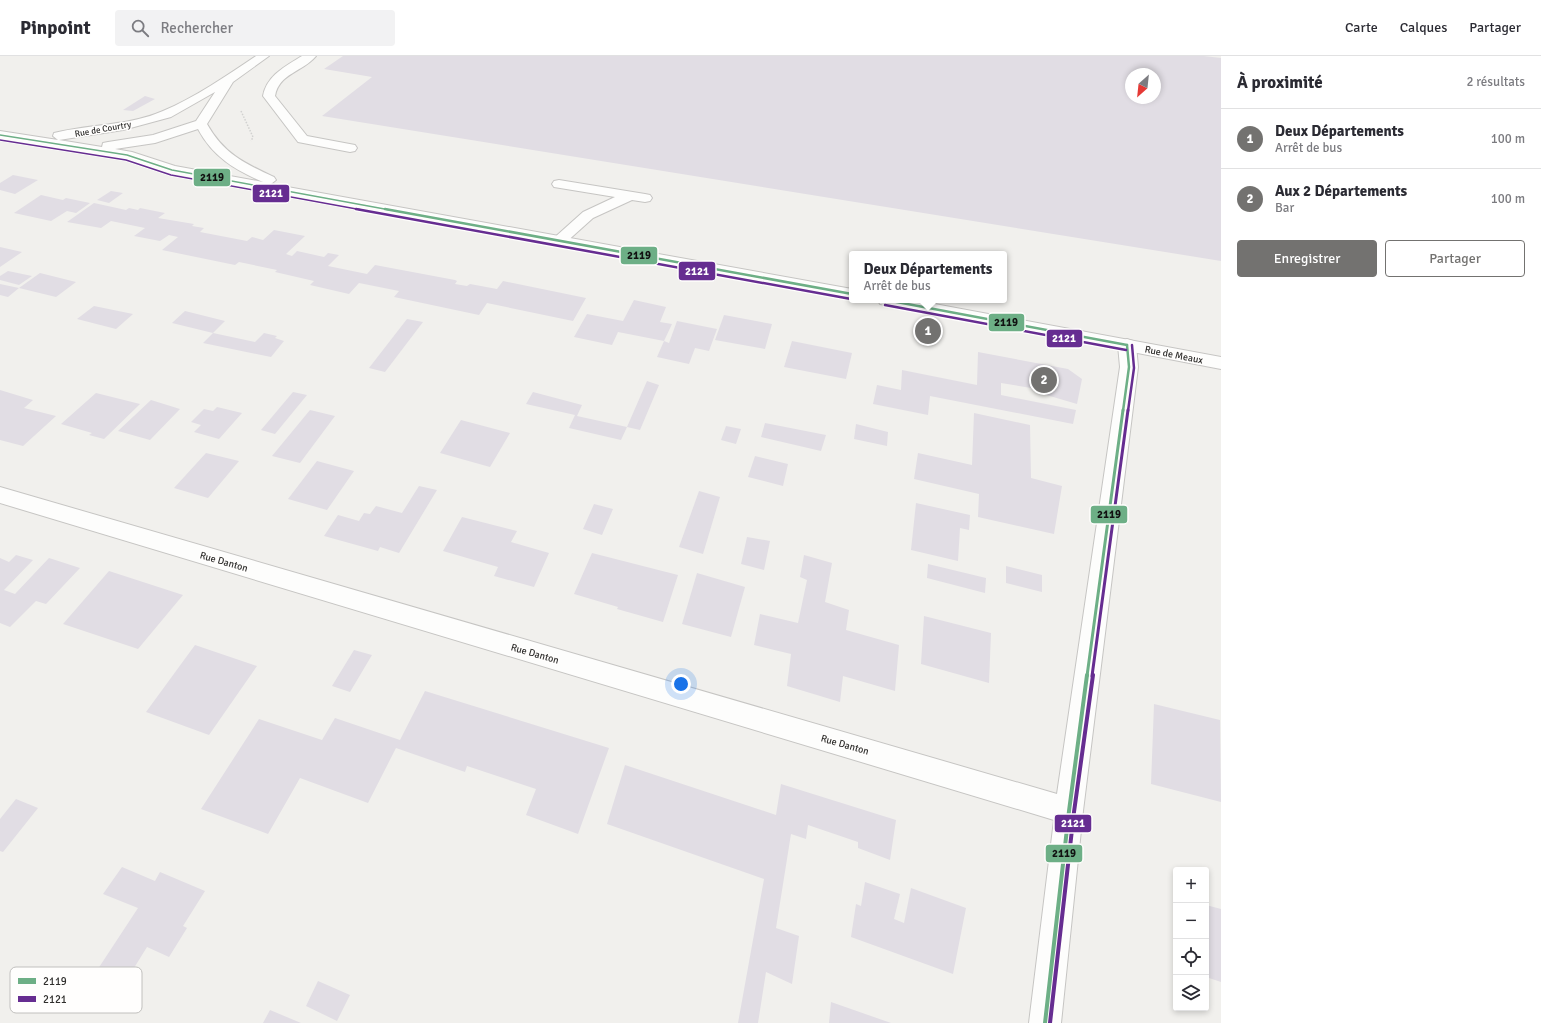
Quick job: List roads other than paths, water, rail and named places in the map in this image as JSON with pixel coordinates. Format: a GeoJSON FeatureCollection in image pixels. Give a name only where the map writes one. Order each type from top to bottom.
{"type":"FeatureCollection","features":[{"type":"Feature","properties":{"kind":"main road","name":"Rue de Courtry"},"geometry":{"type":"LineString","coordinates":[[40,146],[167,114],[230,78],[263,56]]}},
{"type":"Feature","properties":{"kind":"main road"},"geometry":{"type":"LineString","coordinates":[[310,56],[276,80],[269,88],[269,96],[303,139],[350,148]]}},
{"type":"Feature","properties":{"kind":"main road"},"geometry":{"type":"LineString","coordinates":[[91,148],[155,139],[201,124],[230,78]]}},
{"type":"Feature","properties":{"kind":"main road","name":"Rue de Courtry"},"geometry":{"type":"LineString","coordinates":[[155,139],[157,130],[167,114]]}},
{"type":"Feature","properties":{"kind":"main road"},"geometry":{"type":"LineString","coordinates":[[201,124],[214,146],[225,157],[242,168],[303,195]]}},
{"type":"Feature","properties":{"kind":"main road"},"geometry":{"type":"LineString","coordinates":[[0,136],[40,146],[82,161],[172,170],[849,293]]}},
{"type":"Feature","properties":{"kind":"main road"},"geometry":{"type":"LineString","coordinates":[[0,139],[40,146],[91,148],[127,155],[172,170]]}},
{"type":"Feature","properties":{"kind":"main road"},"geometry":{"type":"LineString","coordinates":[[155,139],[154,150],[172,170]]}},
{"type":"Feature","properties":{"kind":"main road"},"geometry":{"type":"LineString","coordinates":[[584,206],[566,185],[645,198]]}},
{"type":"Feature","properties":{"kind":"main road"},"geometry":{"type":"LineString","coordinates":[[559,241],[584,206],[630,196]]}},
{"type":"Feature","properties":{"kind":"main road","name":"Rue de Meaux"},"geometry":{"type":"LineString","coordinates":[[902,303],[1221,363]]}},
{"type":"Feature","properties":{"kind":"main road"},"geometry":{"type":"LineString","coordinates":[[1044,1023],[1069,811],[1129,367],[1127,345]]}},
{"type":"Feature","properties":{"kind":"main road","name":"Rue Danton"},"geometry":{"type":"LineString","coordinates":[[0,495],[1069,811]]}},
{"type":"Feature","properties":{"kind":"place","name":"Deux Départements"},"geometry":{"type":"Point","coordinates":[928,331]}},
{"type":"Feature","properties":{"kind":"place","name":"Aux 2 Départements"},"geometry":{"type":"Point","coordinates":[1044,380]}}]}
